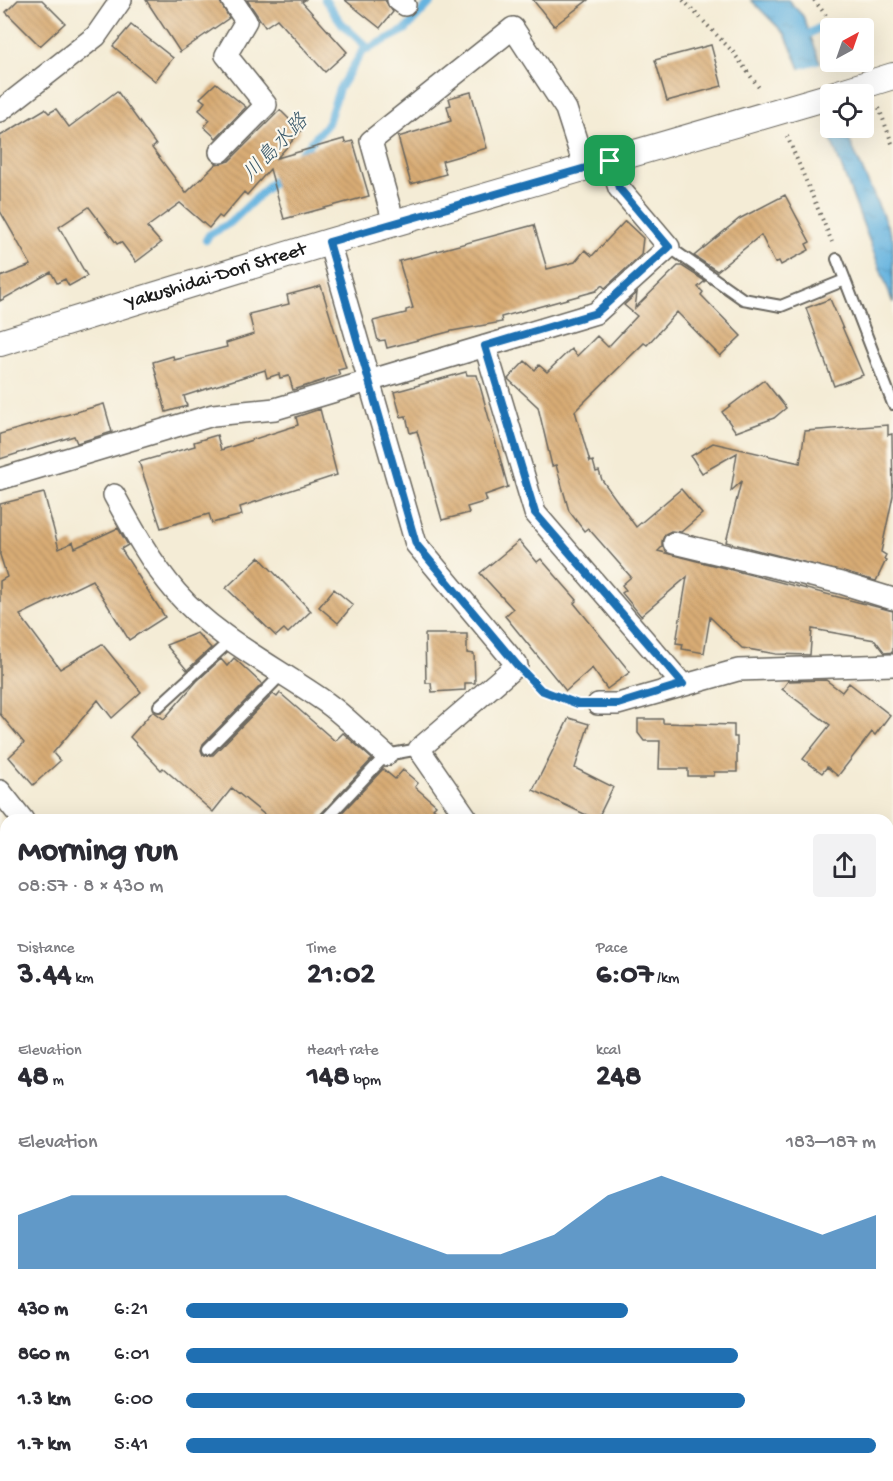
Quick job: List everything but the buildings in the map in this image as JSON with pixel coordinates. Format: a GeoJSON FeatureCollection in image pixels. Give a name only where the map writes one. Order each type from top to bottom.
{"type":"FeatureCollection","features":[{"type":"Feature","properties":{"kind":"street"},"geometry":{"type":"LineString","coordinates":[[0,111],[96,36],[121,0]]}},
{"type":"Feature","properties":{"kind":"street"},"geometry":{"type":"LineString","coordinates":[[220,152],[266,105],[226,55],[246,21],[232,0]]}},
{"type":"Feature","properties":{"kind":"street"},"geometry":{"type":"LineString","coordinates":[[394,223],[371,141],[513,28],[566,109],[585,168]]}},
{"type":"Feature","properties":{"kind":"street","name":"Yakushidai-Dori Street"},"geometry":{"type":"LineString","coordinates":[[868,84],[893,76]]}},
{"type":"Feature","properties":{"kind":"street","name":"Yakushidai-Dori Street"},"geometry":{"type":"LineString","coordinates":[[0,343],[329,242],[585,168],[782,124],[820,102]]}},
{"type":"Feature","properties":{"kind":"street"},"geometry":{"type":"LineString","coordinates":[[0,479],[213,415],[275,409],[596,313],[669,247],[619,188],[610,161]]}},
{"type":"Feature","properties":{"kind":"street"},"geometry":{"type":"LineString","coordinates":[[329,242],[416,544],[517,665],[419,749],[464,814]]}},
{"type":"Feature","properties":{"kind":"street"},"geometry":{"type":"LineString","coordinates":[[485,346],[535,513],[683,684]]}},
{"type":"Feature","properties":{"kind":"street"},"geometry":{"type":"LineString","coordinates":[[114,495],[139,539],[175,591],[202,617],[281,675],[325,701],[386,755]]}},
{"type":"Feature","properties":{"kind":"street"},"geometry":{"type":"LineString","coordinates":[[674,543],[841,583],[893,599]]}},
{"type":"Feature","properties":{"kind":"street"},"geometry":{"type":"LineString","coordinates":[[598,704],[618,704],[738,670],[893,665]]}},
{"type":"Feature","properties":{"kind":"street"},"geometry":{"type":"LineString","coordinates":[[0,791],[18,814]]}},
{"type":"Feature","properties":{"kind":"lane"},"geometry":{"type":"LineString","coordinates":[[669,247],[743,299],[782,306],[845,280]]}},
{"type":"Feature","properties":{"kind":"lane"},"geometry":{"type":"LineString","coordinates":[[837,259],[893,404]]}},
{"type":"Feature","properties":{"kind":"lane"},"geometry":{"type":"LineString","coordinates":[[159,706],[232,639]]}},
{"type":"Feature","properties":{"kind":"lane"},"geometry":{"type":"LineString","coordinates":[[208,749],[281,675]]}},
{"type":"Feature","properties":{"kind":"lane"},"geometry":{"type":"LineString","coordinates":[[331,814],[386,755],[419,749]]}},
{"type":"Feature","properties":{"kind":"path"},"geometry":{"type":"LineString","coordinates":[[682,0],[733,52],[760,90]]}},
{"type":"Feature","properties":{"kind":"path"},"geometry":{"type":"LineString","coordinates":[[814,0],[828,18]]}},
{"type":"Feature","properties":{"kind":"path"},"geometry":{"type":"LineString","coordinates":[[879,108],[893,146]]}},
{"type":"Feature","properties":{"kind":"path"},"geometry":{"type":"LineString","coordinates":[[782,124],[837,259]]}},
{"type":"Feature","properties":{"kind":"path"},"geometry":{"type":"LineString","coordinates":[[517,665],[541,690],[578,704],[598,704]]}},
{"type":"Feature","properties":{"kind":"water"},"geometry":{"type":"Polygon","coordinates":[[[751,0],[788,0],[803,16],[820,62],[820,72],[824,72],[828,84],[820,84],[820,114],[785,34],[751,0]]]}},
{"type":"Feature","properties":{"kind":"water"},"geometry":{"type":"Polygon","coordinates":[[[830,138],[848,138],[893,239],[893,303],[830,138]]]}},
{"type":"Feature","properties":{"kind":"pier"},"geometry":{"type":"Polygon","coordinates":[[[820,63],[820,72],[827,72],[832,84],[820,84],[820,123],[797,70],[820,63]]]}},
{"type":"Feature","properties":{"kind":"waterway"},"geometry":{"type":"LineString","coordinates":[[325,0],[343,25],[369,49]]}},
{"type":"Feature","properties":{"kind":"waterway","name":"川島水路"},"geometry":{"type":"LineString","coordinates":[[300,155],[328,123],[339,89],[362,52],[405,30],[433,0]]}},
{"type":"Feature","properties":{"kind":"waterway"},"geometry":{"type":"LineString","coordinates":[[804,37],[819,28]]}},
{"type":"Feature","properties":{"kind":"waterway","name":"川島水路"},"geometry":{"type":"LineString","coordinates":[[206,240],[209,235],[230,223],[279,176]]}},
{"type":"Feature","properties":{"kind":"route"},"geometry":{"type":"LineString","coordinates":[[610,161],[619,188],[669,247],[596,313],[485,346],[535,513],[683,684],[618,704],[578,704],[541,690],[517,665],[416,544],[329,242],[610,161]]}}]}
